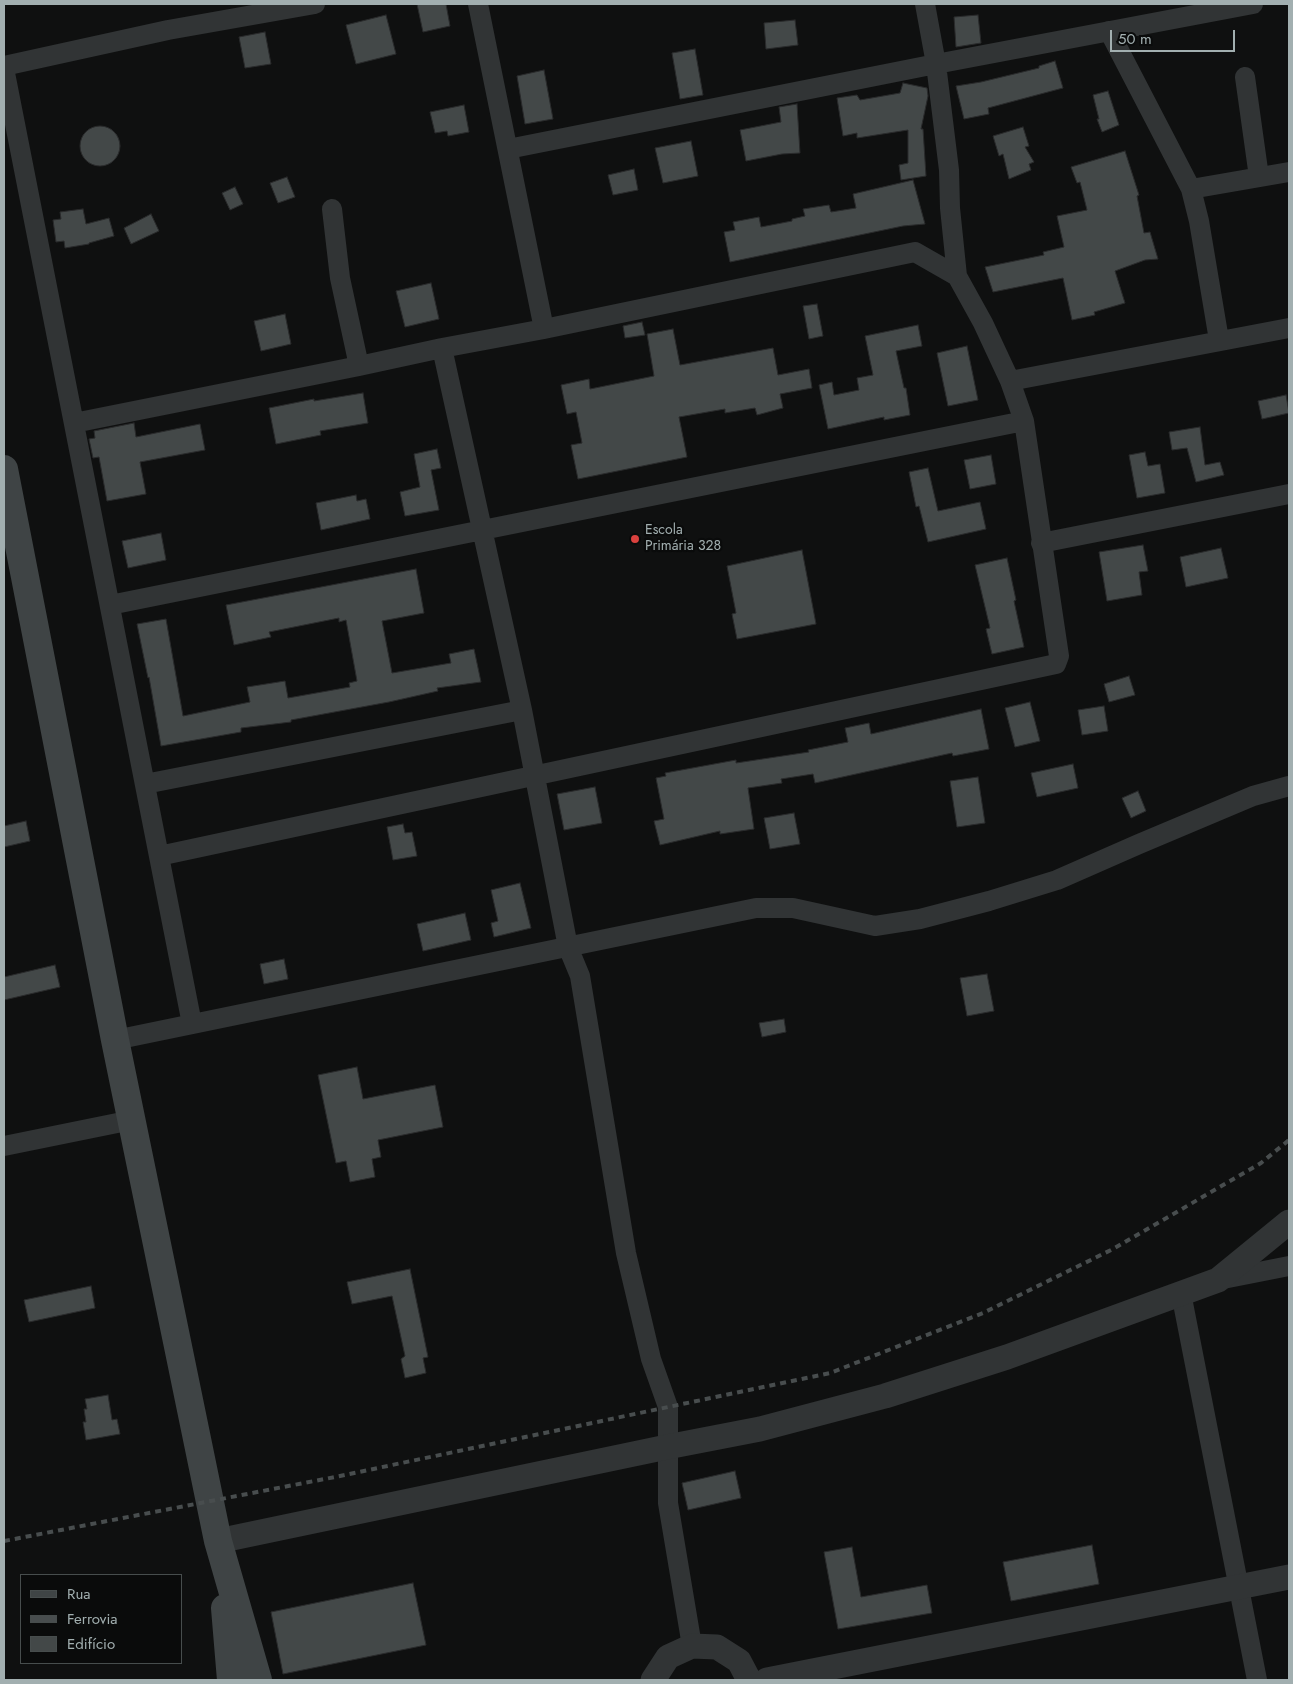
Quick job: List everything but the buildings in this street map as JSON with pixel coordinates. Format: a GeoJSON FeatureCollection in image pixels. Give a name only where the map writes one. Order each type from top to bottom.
{"type":"FeatureCollection","features":[{"type":"Feature","properties":{"kind":"main road"},"geometry":{"type":"LineString","coordinates":[[4,469],[116,1040],[220,1549],[253,1679]]}},
{"type":"Feature","properties":{"kind":"main road"},"geometry":{"type":"LineString","coordinates":[[220,1549],[230,1680]]}},
{"type":"Feature","properties":{"kind":"street"},"geometry":{"type":"LineString","coordinates":[[192,1024],[4,67],[168,30],[316,4]]}},
{"type":"Feature","properties":{"kind":"street"},"geometry":{"type":"LineString","coordinates":[[478,4],[544,329]]}},
{"type":"Feature","properties":{"kind":"street"},"geometry":{"type":"LineString","coordinates":[[159,856],[1056,664],[1059,656],[1024,421],[1010,381],[983,323],[956,276],[950,208],[949,170],[936,64],[925,4]]}},
{"type":"Feature","properties":{"kind":"street"},"geometry":{"type":"LineString","coordinates":[[508,149],[936,64],[1253,4]]}},
{"type":"Feature","properties":{"kind":"street"},"geometry":{"type":"LineString","coordinates":[[1109,31],[1191,189],[1199,221],[1219,340]]}},
{"type":"Feature","properties":{"kind":"street"},"geometry":{"type":"LineString","coordinates":[[1245,77],[1259,178]]}},
{"type":"Feature","properties":{"kind":"street"},"geometry":{"type":"LineString","coordinates":[[1191,189],[1289,172]]}},
{"type":"Feature","properties":{"kind":"street"},"geometry":{"type":"LineString","coordinates":[[332,209],[340,278],[359,366]]}},
{"type":"Feature","properties":{"kind":"street"},"geometry":{"type":"LineString","coordinates":[[74,422],[544,329],[915,252],[956,276]]}},
{"type":"Feature","properties":{"kind":"street"},"geometry":{"type":"LineString","coordinates":[[1010,381],[1289,328]]}},
{"type":"Feature","properties":{"kind":"street"},"geometry":{"type":"LineString","coordinates":[[442,348],[522,710],[568,947],[580,976],[626,1253],[652,1359],[668,1407],[668,1503],[692,1646]]}},
{"type":"Feature","properties":{"kind":"street"},"geometry":{"type":"LineString","coordinates":[[110,605],[1024,421]]}},
{"type":"Feature","properties":{"kind":"street"},"geometry":{"type":"LineString","coordinates":[[1041,543],[1289,494]]}},
{"type":"Feature","properties":{"kind":"street"},"geometry":{"type":"LineString","coordinates":[[145,784],[522,710]]}},
{"type":"Feature","properties":{"kind":"street"},"geometry":{"type":"LineString","coordinates":[[116,1040],[756,908],[793,908],[875,926],[920,919],[990,902],[1057,880],[1253,796],[1289,786]]}},
{"type":"Feature","properties":{"kind":"street"},"geometry":{"type":"LineString","coordinates":[[4,1146],[132,1120]]}},
{"type":"Feature","properties":{"kind":"street"},"geometry":{"type":"LineString","coordinates":[[1218,1280],[1289,1222]]}},
{"type":"Feature","properties":{"kind":"street"},"geometry":{"type":"LineString","coordinates":[[220,1549],[667,1447],[760,1429],[885,1396],[1007,1357],[1218,1280],[1289,1266]]}},
{"type":"Feature","properties":{"kind":"street"},"geometry":{"type":"LineString","coordinates":[[1181,1294],[1258,1680]]}},
{"type":"Feature","properties":{"kind":"street"},"geometry":{"type":"LineString","coordinates":[[767,1680],[1289,1577]]}},
{"type":"Feature","properties":{"kind":"street"},"geometry":{"type":"LineString","coordinates":[[653,1680],[668,1657],[692,1646],[717,1647],[739,1661],[750,1680]]}},
{"type":"Feature","properties":{"kind":"railway"},"geometry":{"type":"LineString","coordinates":[[4,1541],[335,1477],[830,1373],[983,1313],[1113,1249],[1261,1163],[1289,1140]]}},
{"type":"Feature","properties":{"kind":"place","name":"Escola Primária 328"},"geometry":{"type":"Point","coordinates":[635,539]}}]}
